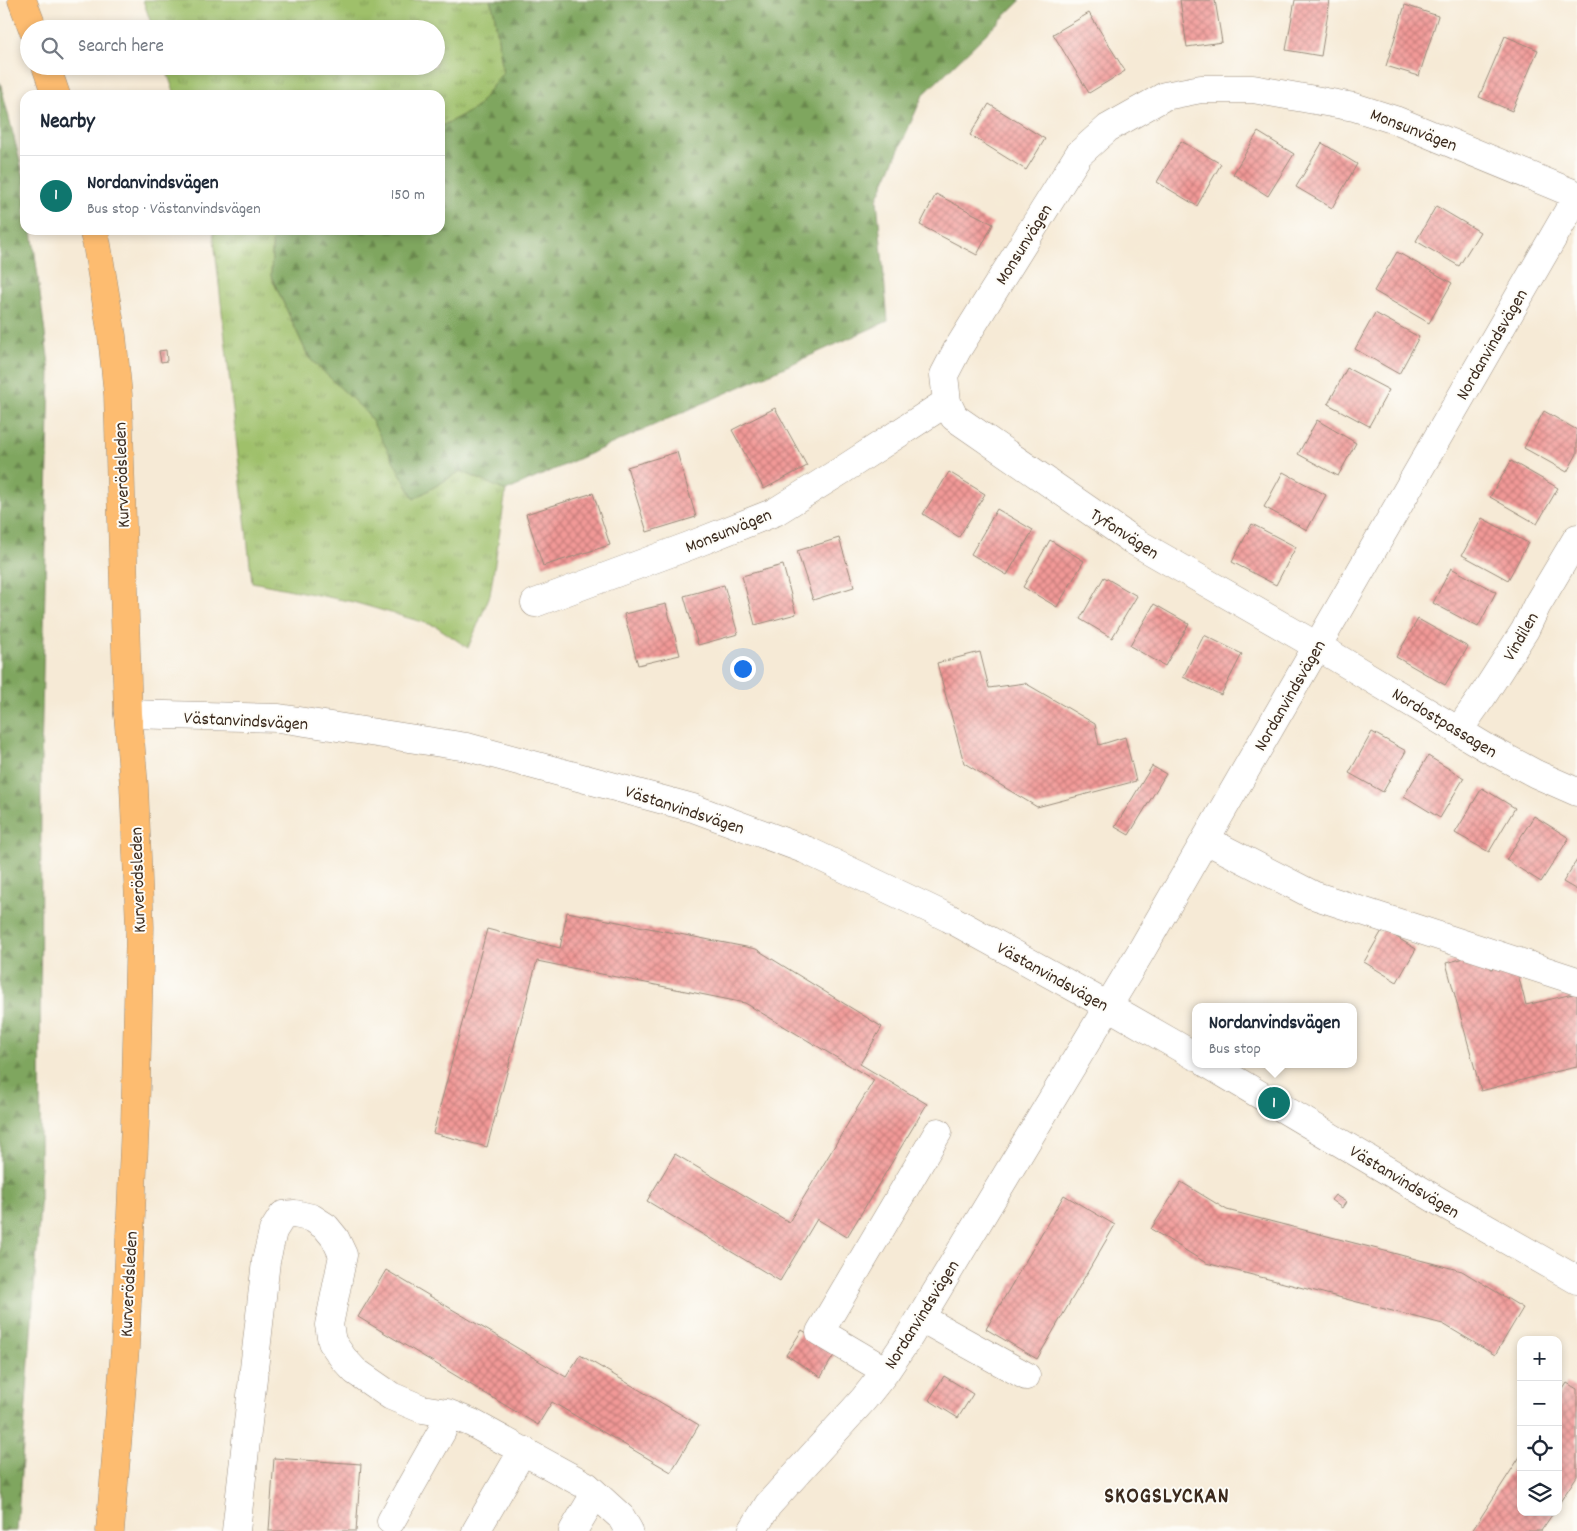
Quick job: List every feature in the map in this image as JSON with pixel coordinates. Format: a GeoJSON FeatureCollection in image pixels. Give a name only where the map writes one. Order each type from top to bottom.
{"type":"FeatureCollection","features":[{"type":"Feature","properties":{"kind":"main road"},"geometry":{"type":"LineString","coordinates":[[22,0],[29,20]]}},
{"type":"Feature","properties":{"kind":"main road"},"geometry":{"type":"LineString","coordinates":[[49,75],[54,90]]}},
{"type":"Feature","properties":{"kind":"main road","name":"Kurverödsleden"},"geometry":{"type":"LineString","coordinates":[[94,235],[112,336],[118,395],[128,714],[134,786],[140,927],[135,1124],[125,1348],[110,1531]]}},
{"type":"Feature","properties":{"kind":"street","name":"Monsunvägen"},"geometry":{"type":"LineString","coordinates":[[535,603],[776,512],[947,402],[944,374],[1079,154],[1108,128],[1166,96],[1201,89],[1253,90],[1354,107],[1395,120],[1577,195]]}},
{"type":"Feature","properties":{"kind":"street","name":"Nordanvindsvägen"},"geometry":{"type":"LineString","coordinates":[[752,1531],[768,1505],[863,1400],[886,1371],[920,1318],[1206,840],[1577,195]]}},
{"type":"Feature","properties":{"kind":"street","name":"Tyfonvägen"},"geometry":{"type":"LineString","coordinates":[[947,402],[954,417],[1132,540],[1317,646]]}},
{"type":"Feature","properties":{"kind":"street","name":"Vindilen"},"geometry":{"type":"LineString","coordinates":[[1458,731],[1493,681],[1525,630],[1577,538]]}},
{"type":"Feature","properties":{"kind":"street","name":"Nordostpassagen"},"geometry":{"type":"LineString","coordinates":[[1317,646],[1458,731],[1536,774],[1577,792]]}},
{"type":"Feature","properties":{"kind":"street","name":"Västanvindsvägen"},"geometry":{"type":"LineString","coordinates":[[128,714],[279,718],[467,747],[693,808],[806,850],[949,918],[1192,1054]]}},
{"type":"Feature","properties":{"kind":"street"},"geometry":{"type":"LineString","coordinates":[[1206,840],[1312,895],[1577,981]]}},
{"type":"Feature","properties":{"kind":"street","name":"Västanvindsvägen"},"geometry":{"type":"LineString","coordinates":[[1215,1068],[1442,1203],[1577,1280]]}},
{"type":"Feature","properties":{"kind":"street"},"geometry":{"type":"LineString","coordinates":[[886,1371],[820,1332],[938,1132]]}},
{"type":"Feature","properties":{"kind":"street"},"geometry":{"type":"LineString","coordinates":[[236,1531],[266,1261],[273,1231],[283,1216],[295,1214],[312,1218],[326,1228],[335,1238],[343,1255],[329,1325],[332,1342],[355,1371],[391,1396],[422,1409],[447,1413],[472,1423],[587,1486],[621,1517],[629,1531]]}},
{"type":"Feature","properties":{"kind":"street"},"geometry":{"type":"LineString","coordinates":[[920,1318],[1026,1376]]}},
{"type":"Feature","properties":{"kind":"street"},"geometry":{"type":"LineString","coordinates":[[391,1521],[442,1430],[447,1413]]}},
{"type":"Feature","properties":{"kind":"street"},"geometry":{"type":"LineString","coordinates":[[476,1531],[523,1450]]}},
{"type":"Feature","properties":{"kind":"street"},"geometry":{"type":"LineString","coordinates":[[573,1531],[595,1494]]}},
{"type":"Feature","properties":{"kind":"green space"},"geometry":{"type":"Polygon","coordinates":[[[143,0],[490,0],[494,11],[503,72],[476,108],[445,124],[445,90],[173,90],[168,75],[445,75],[445,20],[150,20],[143,0]]]}},
{"type":"Feature","properties":{"kind":"green space"},"geometry":{"type":"Polygon","coordinates":[[[490,0],[1021,0],[923,95],[877,199],[888,321],[506,491],[461,471],[414,499],[368,414],[309,358],[271,276],[273,235],[445,235],[445,124],[476,108],[503,72],[494,11],[490,0]]]}},
{"type":"Feature","properties":{"kind":"green space"},"geometry":{"type":"Polygon","coordinates":[[[0,82],[20,161],[20,235],[33,235],[50,373],[41,760],[40,1206],[17,1531],[0,1531],[0,82]]]}},
{"type":"Feature","properties":{"kind":"green space"},"geometry":{"type":"Polygon","coordinates":[[[214,235],[273,235],[271,276],[309,358],[368,413],[414,498],[461,471],[506,491],[490,595],[468,648],[436,626],[353,602],[252,582],[214,235]]]}},
{"type":"Feature","properties":{"kind":"building"},"geometry":{"type":"Polygon","coordinates":[[[1180,0],[1215,0],[1222,42],[1187,47],[1180,0]]]}},
{"type":"Feature","properties":{"kind":"building"},"geometry":{"type":"Polygon","coordinates":[[[1295,0],[1330,0],[1321,56],[1286,50],[1295,0]]]}},
{"type":"Feature","properties":{"kind":"building"},"geometry":{"type":"Polygon","coordinates":[[[1405,5],[1438,16],[1419,76],[1386,66],[1405,5]]]}},
{"type":"Feature","properties":{"kind":"building"},"geometry":{"type":"Polygon","coordinates":[[[1089,13],[1125,71],[1089,93],[1053,34],[1089,13]]]}},
{"type":"Feature","properties":{"kind":"building"},"geometry":{"type":"Polygon","coordinates":[[[1505,36],[1538,50],[1512,111],[1479,97],[1505,36]]]}},
{"type":"Feature","properties":{"kind":"building"},"geometry":{"type":"Polygon","coordinates":[[[989,104],[1045,139],[1026,170],[970,135],[989,104]]]}},
{"type":"Feature","properties":{"kind":"building"},"geometry":{"type":"Polygon","coordinates":[[[1258,132],[1294,154],[1268,196],[1233,174],[1258,132]]]}},
{"type":"Feature","properties":{"kind":"building"},"geometry":{"type":"Polygon","coordinates":[[[1181,141],[1221,164],[1197,206],[1157,182],[1181,141]]]}},
{"type":"Feature","properties":{"kind":"building"},"geometry":{"type":"Polygon","coordinates":[[[1322,143],[1357,164],[1332,208],[1296,187],[1322,143]]]}},
{"type":"Feature","properties":{"kind":"building"},"geometry":{"type":"Polygon","coordinates":[[[936,194],[993,224],[977,255],[920,225],[936,194]]]}},
{"type":"Feature","properties":{"kind":"building"},"geometry":{"type":"Polygon","coordinates":[[[1436,206],[1480,232],[1459,266],[1416,241],[1436,206]]]}},
{"type":"Feature","properties":{"kind":"building"},"geometry":{"type":"Polygon","coordinates":[[[1397,252],[1452,283],[1429,323],[1374,291],[1397,252]]]}},
{"type":"Feature","properties":{"kind":"building"},"geometry":{"type":"Polygon","coordinates":[[[1375,313],[1419,337],[1399,374],[1355,349],[1375,313]]]}},
{"type":"Feature","properties":{"kind":"building"},"geometry":{"type":"Polygon","coordinates":[[[166,350],[167,361],[161,362],[159,351],[166,350]]]}},
{"type":"Feature","properties":{"kind":"building"},"geometry":{"type":"Polygon","coordinates":[[[1347,368],[1389,390],[1369,426],[1328,404],[1347,368]]]}},
{"type":"Feature","properties":{"kind":"building"},"geometry":{"type":"Polygon","coordinates":[[[775,408],[807,466],[764,489],[732,430],[775,408]]]}},
{"type":"Feature","properties":{"kind":"building"},"geometry":{"type":"Polygon","coordinates":[[[1544,411],[1577,430],[1577,454],[1567,472],[1524,448],[1544,411]]]}},
{"type":"Feature","properties":{"kind":"building"},"geometry":{"type":"Polygon","coordinates":[[[1317,420],[1356,443],[1338,476],[1298,454],[1317,420]]]}},
{"type":"Feature","properties":{"kind":"building"},"geometry":{"type":"Polygon","coordinates":[[[677,452],[696,517],[647,532],[627,467],[677,452]]]}},
{"type":"Feature","properties":{"kind":"building"},"geometry":{"type":"Polygon","coordinates":[[[1511,461],[1558,488],[1537,524],[1490,497],[1511,461]]]}},
{"type":"Feature","properties":{"kind":"building"},"geometry":{"type":"Polygon","coordinates":[[[949,472],[985,494],[959,537],[923,514],[949,472]]]}},
{"type":"Feature","properties":{"kind":"building"},"geometry":{"type":"Polygon","coordinates":[[[1283,472],[1326,495],[1307,530],[1264,507],[1283,472]]]}},
{"type":"Feature","properties":{"kind":"building"},"geometry":{"type":"Polygon","coordinates":[[[593,493],[610,545],[543,566],[526,514],[593,493]]]}},
{"type":"Feature","properties":{"kind":"building"},"geometry":{"type":"Polygon","coordinates":[[[997,509],[1033,530],[1007,575],[971,554],[997,509]]]}},
{"type":"Feature","properties":{"kind":"building"},"geometry":{"type":"Polygon","coordinates":[[[1482,518],[1528,543],[1508,580],[1462,555],[1482,518]]]}},
{"type":"Feature","properties":{"kind":"building"},"geometry":{"type":"Polygon","coordinates":[[[1252,524],[1296,547],[1276,585],[1232,562],[1252,524]]]}},
{"type":"Feature","properties":{"kind":"building"},"geometry":{"type":"Polygon","coordinates":[[[839,538],[854,587],[813,600],[797,551],[839,538]]]}},
{"type":"Feature","properties":{"kind":"building"},"geometry":{"type":"Polygon","coordinates":[[[1050,540],[1084,561],[1057,607],[1023,587],[1050,540]]]}},
{"type":"Feature","properties":{"kind":"building"},"geometry":{"type":"Polygon","coordinates":[[[783,565],[796,614],[755,625],[742,576],[783,565]]]}},
{"type":"Feature","properties":{"kind":"building"},"geometry":{"type":"Polygon","coordinates":[[[1451,568],[1496,592],[1478,627],[1433,603],[1451,568]]]}},
{"type":"Feature","properties":{"kind":"building"},"geometry":{"type":"Polygon","coordinates":[[[1104,577],[1137,596],[1112,638],[1080,619],[1104,577]]]}},
{"type":"Feature","properties":{"kind":"building"},"geometry":{"type":"Polygon","coordinates":[[[724,585],[738,634],[698,645],[684,596],[724,585]]]}},
{"type":"Feature","properties":{"kind":"building"},"geometry":{"type":"Polygon","coordinates":[[[666,604],[680,655],[638,665],[624,614],[666,604]]]}},
{"type":"Feature","properties":{"kind":"building"},"geometry":{"type":"Polygon","coordinates":[[[1154,604],[1189,624],[1165,666],[1130,646],[1154,604]]]}},
{"type":"Feature","properties":{"kind":"building"},"geometry":{"type":"Polygon","coordinates":[[[1418,619],[1468,647],[1445,685],[1396,657],[1418,619]]]}},
{"type":"Feature","properties":{"kind":"building"},"geometry":{"type":"Polygon","coordinates":[[[1204,635],[1242,654],[1221,695],[1183,677],[1204,635]]]}},
{"type":"Feature","properties":{"kind":"building"},"geometry":{"type":"Polygon","coordinates":[[[980,652],[989,688],[1025,683],[1095,724],[1099,745],[1125,737],[1136,781],[1037,807],[964,763],[937,663],[980,652]]]}},
{"type":"Feature","properties":{"kind":"building"},"geometry":{"type":"Polygon","coordinates":[[[1372,732],[1406,751],[1383,792],[1349,773],[1372,732]]]}},
{"type":"Feature","properties":{"kind":"building"},"geometry":{"type":"Polygon","coordinates":[[[1428,756],[1464,778],[1440,818],[1404,796],[1428,756]]]}},
{"type":"Feature","properties":{"kind":"building"},"geometry":{"type":"Polygon","coordinates":[[[1152,766],[1166,774],[1129,835],[1115,827],[1152,766]]]}},
{"type":"Feature","properties":{"kind":"building"},"geometry":{"type":"Polygon","coordinates":[[[1482,788],[1515,808],[1489,852],[1455,833],[1482,788]]]}},
{"type":"Feature","properties":{"kind":"building"},"geometry":{"type":"Polygon","coordinates":[[[1534,816],[1569,838],[1541,882],[1506,860],[1534,816]]]}},
{"type":"Feature","properties":{"kind":"building"},"geometry":{"type":"Polygon","coordinates":[[[1577,860],[1577,890],[1563,882],[1577,860]]]}},
{"type":"Feature","properties":{"kind":"building"},"geometry":{"type":"Polygon","coordinates":[[[567,912],[756,949],[882,1027],[860,1064],[927,1104],[847,1237],[817,1219],[780,1281],[647,1201],[675,1154],[789,1222],[874,1080],[745,1003],[537,961],[487,1147],[433,1133],[487,929],[560,948],[567,912]]]}},
{"type":"Feature","properties":{"kind":"building"},"geometry":{"type":"Polygon","coordinates":[[[1383,929],[1416,949],[1397,982],[1364,962],[1383,929]]]}},
{"type":"Feature","properties":{"kind":"building"},"geometry":{"type":"Polygon","coordinates":[[[1487,952],[1491,969],[1515,963],[1526,1005],[1577,993],[1577,1067],[1481,1091],[1446,963],[1487,952]]]}},
{"type":"Feature","properties":{"kind":"building"},"geometry":{"type":"Polygon","coordinates":[[[1181,1182],[1227,1210],[1462,1271],[1523,1308],[1495,1355],[1443,1324],[1206,1263],[1151,1229],[1181,1182]]]}},
{"type":"Feature","properties":{"kind":"building"},"geometry":{"type":"Polygon","coordinates":[[[1064,1195],[1115,1225],[1037,1359],[986,1329],[1064,1195]]]}},
{"type":"Feature","properties":{"kind":"building"},"geometry":{"type":"Polygon","coordinates":[[[1335,1195],[1346,1202],[1342,1208],[1331,1200],[1335,1195]]]}},
{"type":"Feature","properties":{"kind":"building"},"geometry":{"type":"Polygon","coordinates":[[[386,1270],[566,1377],[580,1355],[699,1425],[671,1472],[552,1402],[538,1425],[358,1317],[386,1270]]]}},
{"type":"Feature","properties":{"kind":"building"},"geometry":{"type":"Polygon","coordinates":[[[802,1330],[836,1352],[821,1377],[786,1355],[802,1330]]]}},
{"type":"Feature","properties":{"kind":"building"},"geometry":{"type":"Polygon","coordinates":[[[944,1376],[973,1394],[958,1418],[929,1400],[944,1376]]]}},
{"type":"Feature","properties":{"kind":"building"},"geometry":{"type":"Polygon","coordinates":[[[1567,1383],[1577,1389],[1577,1476],[1562,1499],[1562,1426],[1562,1391],[1567,1383]]]}},
{"type":"Feature","properties":{"kind":"building"},"geometry":{"type":"Polygon","coordinates":[[[274,1458],[361,1464],[356,1531],[269,1531],[274,1458]]]}},
{"type":"Feature","properties":{"kind":"building"},"geometry":{"type":"Polygon","coordinates":[[[1517,1461],[1517,1516],[1551,1516],[1541,1531],[1472,1531],[1517,1461]]]}},
{"type":"Feature","properties":{"kind":"place","name":"Nordanvindsvägen"},"geometry":{"type":"Point","coordinates":[1274,1103]}},
{"type":"Feature","properties":{"kind":"district","name":"SKOGSLYCKAN"},"geometry":{"type":"Point","coordinates":[1167,1494]}}]}
